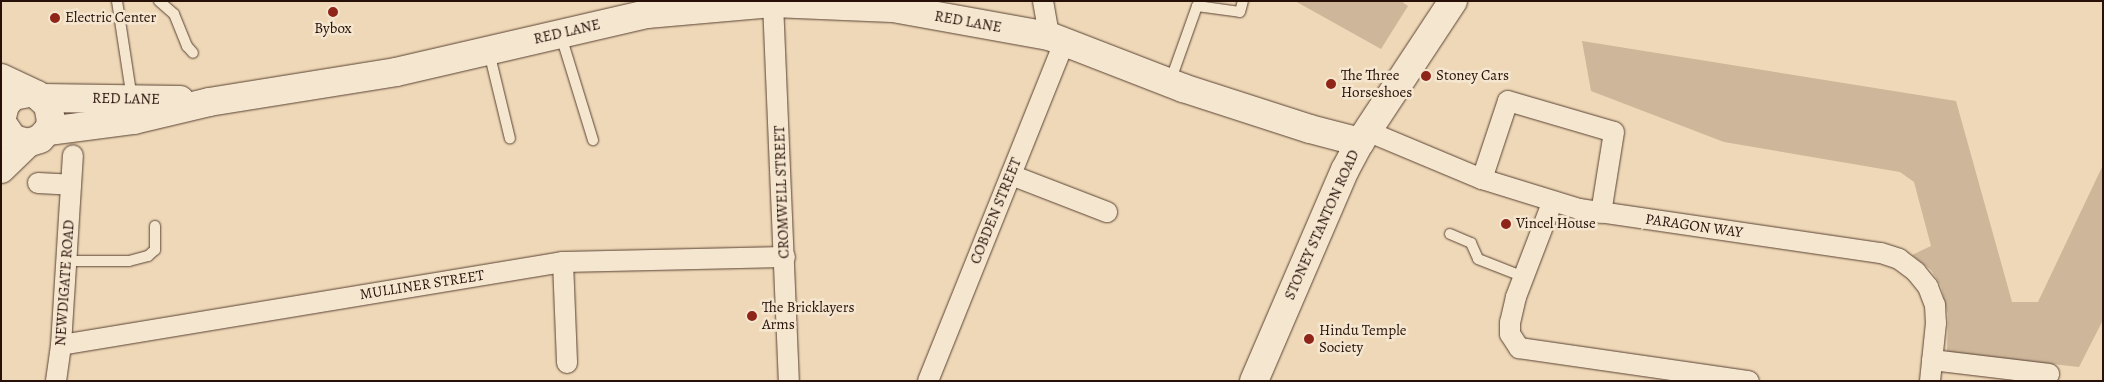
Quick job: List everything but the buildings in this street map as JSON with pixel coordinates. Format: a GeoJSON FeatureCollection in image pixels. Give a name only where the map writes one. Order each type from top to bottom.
{"type":"FeatureCollection","features":[{"type":"Feature","properties":{"kind":"street"},"geometry":{"type":"LineString","coordinates":[[1043,1],[1057,38]]}},
{"type":"Feature","properties":{"kind":"street","name":"STONEY STANTON ROAD"},"geometry":{"type":"LineString","coordinates":[[1254,381],[1340,180],[1363,136],[1453,1]]}},
{"type":"Feature","properties":{"kind":"street","name":"RED LANE"},"geometry":{"type":"LineString","coordinates":[[38,137],[133,109],[209,102],[328,84],[489,52],[560,33],[647,14],[773,3],[893,5],[1057,38],[1170,83],[1310,130],[1363,136]]}},
{"type":"Feature","properties":{"kind":"street","name":"CROMWELL STREET"},"geometry":{"type":"LineString","coordinates":[[773,3],[790,381]]}},
{"type":"Feature","properties":{"kind":"street","name":"COBDEN STREET"},"geometry":{"type":"LineString","coordinates":[[928,381],[1011,175],[1057,38]]}},
{"type":"Feature","properties":{"kind":"street"},"geometry":{"type":"LineString","coordinates":[[1,78],[36,95],[51,112],[38,137],[1,169]]}},
{"type":"Feature","properties":{"kind":"street","name":"RED LANE"},"geometry":{"type":"LineString","coordinates":[[36,95],[133,109]]}},
{"type":"Feature","properties":{"kind":"street"},"geometry":{"type":"LineString","coordinates":[[36,95],[13,96],[5,105],[1,124],[13,139],[38,137]]}},
{"type":"Feature","properties":{"kind":"street"},"geometry":{"type":"LineString","coordinates":[[1482,179],[1508,101],[1526,106],[1614,132],[1601,213]]}},
{"type":"Feature","properties":{"kind":"street","name":"PARAGON WAY"},"geometry":{"type":"LineString","coordinates":[[1363,136],[1552,203],[1601,213],[1873,251],[1899,259],[1916,272],[1928,287],[1935,305],[1930,381]]}},
{"type":"Feature","properties":{"kind":"street","name":"NEWDIGATE ROAD"},"geometry":{"type":"LineString","coordinates":[[56,381],[61,345],[73,155]]}},
{"type":"Feature","properties":{"kind":"street"},"geometry":{"type":"LineString","coordinates":[[1011,175],[1107,212]]}},
{"type":"Feature","properties":{"kind":"street"},"geometry":{"type":"LineString","coordinates":[[38,183],[71,186]]}},
{"type":"Feature","properties":{"kind":"street"},"geometry":{"type":"LineString","coordinates":[[1552,203],[1510,322],[1510,334],[1519,348],[1749,381]]}},
{"type":"Feature","properties":{"kind":"street","name":"MULLINER STREET"},"geometry":{"type":"LineString","coordinates":[[61,345],[563,262],[785,257]]}},
{"type":"Feature","properties":{"kind":"street"},"geometry":{"type":"LineString","coordinates":[[563,262],[567,362]]}},
{"type":"Feature","properties":{"kind":"street"},"geometry":{"type":"LineString","coordinates":[[1932,360],[2048,374]]}},
{"type":"Feature","properties":{"kind":"lane"},"geometry":{"type":"LineString","coordinates":[[117,1],[133,109]]}},
{"type":"Feature","properties":{"kind":"lane"},"geometry":{"type":"LineString","coordinates":[[159,1],[174,14],[187,46],[193,52]]}},
{"type":"Feature","properties":{"kind":"lane"},"geometry":{"type":"LineString","coordinates":[[1170,83],[1197,6],[1240,12],[1243,1]]}},
{"type":"Feature","properties":{"kind":"lane"},"geometry":{"type":"LineString","coordinates":[[560,33],[593,140]]}},
{"type":"Feature","properties":{"kind":"lane"},"geometry":{"type":"LineString","coordinates":[[489,52],[510,139]]}},
{"type":"Feature","properties":{"kind":"lane"},"geometry":{"type":"LineString","coordinates":[[67,261],[129,261],[148,256],[156,250],[155,226]]}},
{"type":"Feature","properties":{"kind":"lane"},"geometry":{"type":"LineString","coordinates":[[1450,234],[1471,243],[1478,259],[1524,278]]}},
{"type":"Feature","properties":{"kind":"shaded area"},"geometry":{"type":"Polygon","coordinates":[[[1295,1],[1401,1],[1408,6],[1381,49],[1295,1]]]}},
{"type":"Feature","properties":{"kind":"shaded area"},"geometry":{"type":"Polygon","coordinates":[[[1582,41],[1956,101],[2012,302],[2038,302],[2103,165],[2103,320],[2079,367],[1947,352],[1948,314],[1941,286],[1931,270],[1912,255],[1931,246],[1914,182],[1900,172],[1724,142],[1591,91],[1582,41]]]}},
{"type":"Feature","properties":{"kind":"place","name":"Bybox"},"geometry":{"type":"Point","coordinates":[333,12]}},
{"type":"Feature","properties":{"kind":"place","name":"Electric Center"},"geometry":{"type":"Point","coordinates":[55,18]}},
{"type":"Feature","properties":{"kind":"place","name":"Stoney Cars"},"geometry":{"type":"Point","coordinates":[1426,76]}},
{"type":"Feature","properties":{"kind":"place","name":"The Three Horseshoes"},"geometry":{"type":"Point","coordinates":[1331,84]}},
{"type":"Feature","properties":{"kind":"place","name":"Vincel House"},"geometry":{"type":"Point","coordinates":[1506,224]}},
{"type":"Feature","properties":{"kind":"place","name":"The Bricklayers Arms"},"geometry":{"type":"Point","coordinates":[752,316]}},
{"type":"Feature","properties":{"kind":"place","name":"Hindu Temple Society"},"geometry":{"type":"Point","coordinates":[1309,339]}}]}
